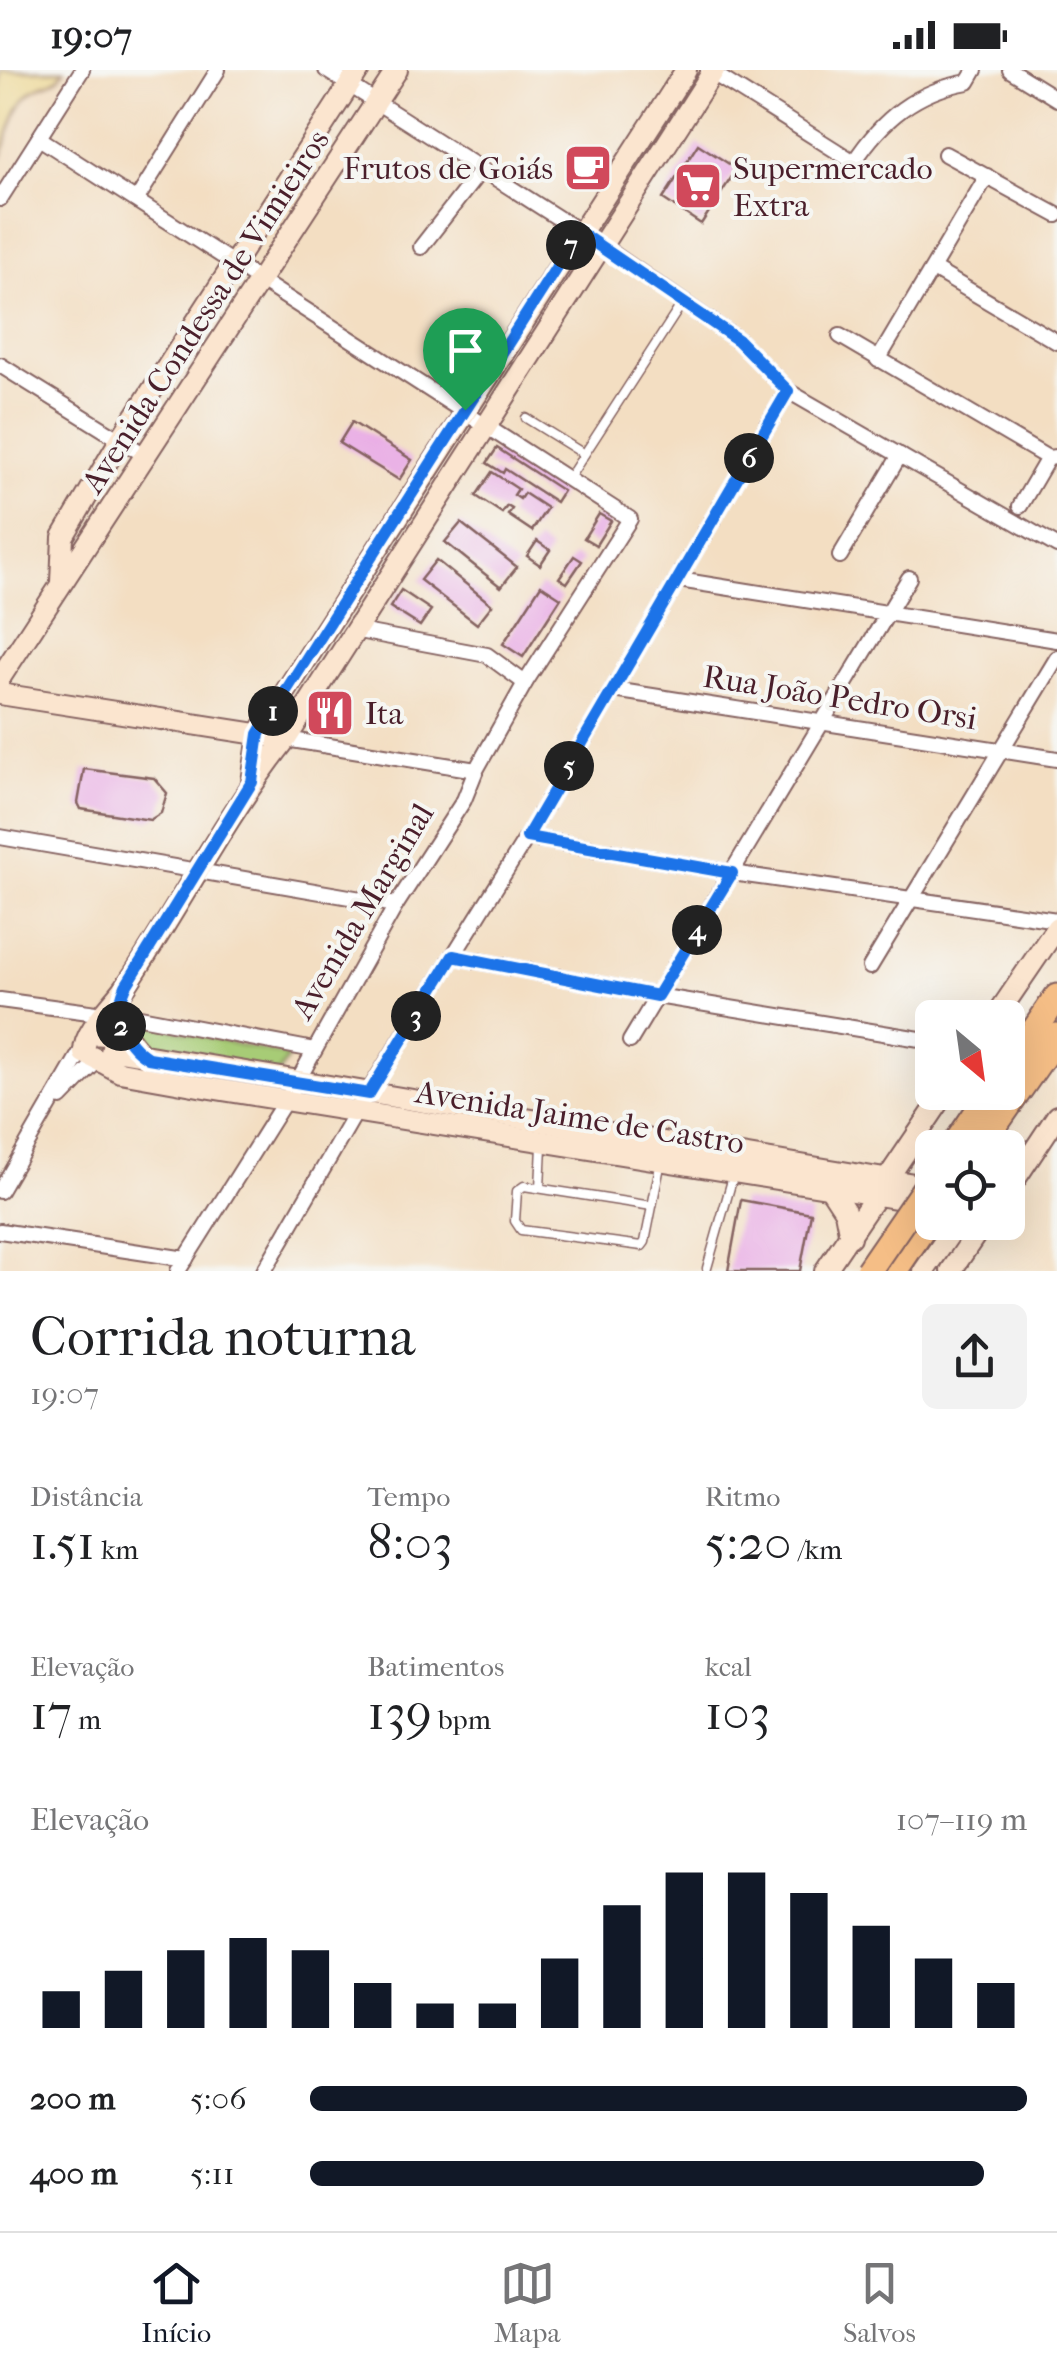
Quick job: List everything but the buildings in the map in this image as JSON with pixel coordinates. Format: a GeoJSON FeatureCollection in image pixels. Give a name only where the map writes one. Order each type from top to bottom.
{"type":"FeatureCollection","features":[{"type":"Feature","properties":{"kind":"highway"},"geometry":{"type":"LineString","coordinates":[[1025,1044],[1057,996]]}},
{"type":"Feature","properties":{"kind":"highway"},"geometry":{"type":"LineString","coordinates":[[992,1130],[1057,1036]]}},
{"type":"Feature","properties":{"kind":"highway"},"geometry":{"type":"LineString","coordinates":[[868,1271],[915,1203]]}},
{"type":"Feature","properties":{"kind":"highway"},"geometry":{"type":"LineString","coordinates":[[894,1271],[928,1240]]}},
{"type":"Feature","properties":{"kind":"street"},"geometry":{"type":"LineString","coordinates":[[0,200],[82,70]]}},
{"type":"Feature","properties":{"kind":"street"},"geometry":{"type":"LineString","coordinates":[[137,200],[218,70]]}},
{"type":"Feature","properties":{"kind":"street"},"geometry":{"type":"LineString","coordinates":[[326,70],[354,78],[376,103],[602,246],[738,340],[788,391],[1057,546]]}},
{"type":"Feature","properties":{"kind":"street","name":"Avenida Condessa de Vimieiros"},"geometry":{"type":"LineString","coordinates":[[0,678],[148,457],[397,70]]}},
{"type":"Feature","properties":{"kind":"street"},"geometry":{"type":"LineString","coordinates":[[252,782],[259,734],[686,70]]}},
{"type":"Feature","properties":{"kind":"street"},"geometry":{"type":"LineString","coordinates":[[1010,70],[1057,99]]}},
{"type":"Feature","properties":{"kind":"street"},"geometry":{"type":"LineString","coordinates":[[0,1191],[50,1110],[105,1038],[126,986],[252,782],[286,739],[712,71],[854,162],[878,126],[942,87],[972,76]]}},
{"type":"Feature","properties":{"kind":"street","name":"Avenida Condessa de Vimieiros"},"geometry":{"type":"LineString","coordinates":[[61,584],[63,537],[120,440],[354,78]]}},
{"type":"Feature","properties":{"kind":"street"},"geometry":{"type":"LineString","coordinates":[[39,138],[569,478]]}},
{"type":"Feature","properties":{"kind":"street"},"geometry":{"type":"LineString","coordinates":[[945,154],[1057,215]]}},
{"type":"Feature","properties":{"kind":"street"},"geometry":{"type":"LineString","coordinates":[[421,247],[480,170]]}},
{"type":"Feature","properties":{"kind":"street"},"geometry":{"type":"LineString","coordinates":[[878,360],[986,176]]}},
{"type":"Feature","properties":{"kind":"street"},"geometry":{"type":"LineString","coordinates":[[934,268],[1057,342]]}},
{"type":"Feature","properties":{"kind":"street"},"geometry":{"type":"LineString","coordinates":[[840,336],[1053,457],[1020,506]]}},
{"type":"Feature","properties":{"kind":"street"},"geometry":{"type":"LineString","coordinates":[[0,365],[148,457]]}},
{"type":"Feature","properties":{"kind":"street"},"geometry":{"type":"LineString","coordinates":[[264,1271],[356,1112],[527,837],[788,391]]}},
{"type":"Feature","properties":{"kind":"street"},"geometry":{"type":"LineString","coordinates":[[840,556],[900,455]]}},
{"type":"Feature","properties":{"kind":"street","name":"Avenida Marginal"},"geometry":{"type":"LineString","coordinates":[[182,1265],[282,1100],[297,1082],[396,904],[464,800],[476,770],[525,683],[630,519],[569,478]]}},
{"type":"Feature","properties":{"kind":"street"},"geometry":{"type":"LineString","coordinates":[[630,1040],[909,578]]}},
{"type":"Feature","properties":{"kind":"street"},"geometry":{"type":"LineString","coordinates":[[679,580],[1057,640]]}},
{"type":"Feature","properties":{"kind":"street"},"geometry":{"type":"LineString","coordinates":[[352,630],[488,655],[525,683]]}},
{"type":"Feature","properties":{"kind":"street"},"geometry":{"type":"LineString","coordinates":[[870,967],[1057,658]]}},
{"type":"Feature","properties":{"kind":"street","name":"Rua João Pedro Orsi"},"geometry":{"type":"LineString","coordinates":[[614,690],[1057,760]]}},
{"type":"Feature","properties":{"kind":"street"},"geometry":{"type":"LineString","coordinates":[[0,694],[476,770]]}},
{"type":"Feature","properties":{"kind":"street"},"geometry":{"type":"LineString","coordinates":[[0,837],[396,904]]}},
{"type":"Feature","properties":{"kind":"street"},"geometry":{"type":"LineString","coordinates":[[527,837],[1057,923],[1007,1000]]}},
{"type":"Feature","properties":{"kind":"street"},"geometry":{"type":"LineString","coordinates":[[453,956],[657,996],[915,1039]]}},
{"type":"Feature","properties":{"kind":"street"},"geometry":{"type":"LineString","coordinates":[[0,1000],[105,1038],[314,1050]]}},
{"type":"Feature","properties":{"kind":"street","name":"Avenida Jaime de Castro"},"geometry":{"type":"LineString","coordinates":[[105,1038],[148,1058],[369,1094],[396,1108],[542,1141],[664,1151]]}},
{"type":"Feature","properties":{"kind":"street","name":"Avenida Jaime de Castro"},"geometry":{"type":"LineString","coordinates":[[105,1038],[120,1072],[356,1112],[396,1108],[884,1187],[915,1198]]}},
{"type":"Feature","properties":{"kind":"street"},"geometry":{"type":"LineString","coordinates":[[825,1271],[934,1110]]}},
{"type":"Feature","properties":{"kind":"street"},"geometry":{"type":"LineString","coordinates":[[1025,1158],[1057,1116]]}},
{"type":"Feature","properties":{"kind":"street","name":"Avenida Jaime de Castro"},"geometry":{"type":"LineString","coordinates":[[736,1163],[830,1188],[915,1187]]}},
{"type":"Feature","properties":{"kind":"street"},"geometry":{"type":"LineString","coordinates":[[830,1188],[846,1211],[850,1237]]}},
{"type":"Feature","properties":{"kind":"street"},"geometry":{"type":"LineString","coordinates":[[0,1231],[182,1265]]}},
{"type":"Feature","properties":{"kind":"street"},"geometry":{"type":"LineString","coordinates":[[924,1271],[939,1240]]}},
{"type":"Feature","properties":{"kind":"street"},"geometry":{"type":"LineString","coordinates":[[951,1271],[972,1240]]}},
{"type":"Feature","properties":{"kind":"lane"},"geometry":{"type":"LineString","coordinates":[[569,478],[682,302]]}},
{"type":"Feature","properties":{"kind":"lane"},"geometry":{"type":"LineString","coordinates":[[526,418],[584,454]]}},
{"type":"Feature","properties":{"kind":"lane"},"geometry":{"type":"LineString","coordinates":[[540,1188],[542,1141]]}},
{"type":"Feature","properties":{"kind":"lane"},"geometry":{"type":"LineString","coordinates":[[652,1206],[524,1186],[517,1191],[515,1221],[521,1230],[638,1247],[645,1242],[664,1151]]}},
{"type":"Feature","properties":{"kind":"lane"},"geometry":{"type":"LineString","coordinates":[[707,1268],[736,1163]]}},
{"type":"Feature","properties":{"kind":"green space"},"geometry":{"type":"Polygon","coordinates":[[[138,1021],[289,1056],[266,1093],[180,1080],[93,1056],[94,1040],[111,1023],[138,1021]]]}},
{"type":"Feature","properties":{"kind":"sand"},"geometry":{"type":"Polygon","coordinates":[[[0,70],[64,70],[57,79],[25,99],[15,115],[0,160],[0,70]]]}},
{"type":"Feature","properties":{"kind":"place","name":"Frutos de Goiás"},"geometry":{"type":"Point","coordinates":[588,168]}},
{"type":"Feature","properties":{"kind":"place","name":"Supermercado Extra"},"geometry":{"type":"Point","coordinates":[698,186]}},
{"type":"Feature","properties":{"kind":"place","name":"Ita"},"geometry":{"type":"Point","coordinates":[330,713]}},
{"type":"Feature","properties":{"kind":"route"},"geometry":{"type":"LineString","coordinates":[[579,232],[738,340],[788,391],[527,837],[732,873],[657,996],[453,956],[369,1094],[148,1058],[127,1039],[120,1022],[122,994],[252,782],[259,734],[266,722],[465,410],[579,232]]}}]}
